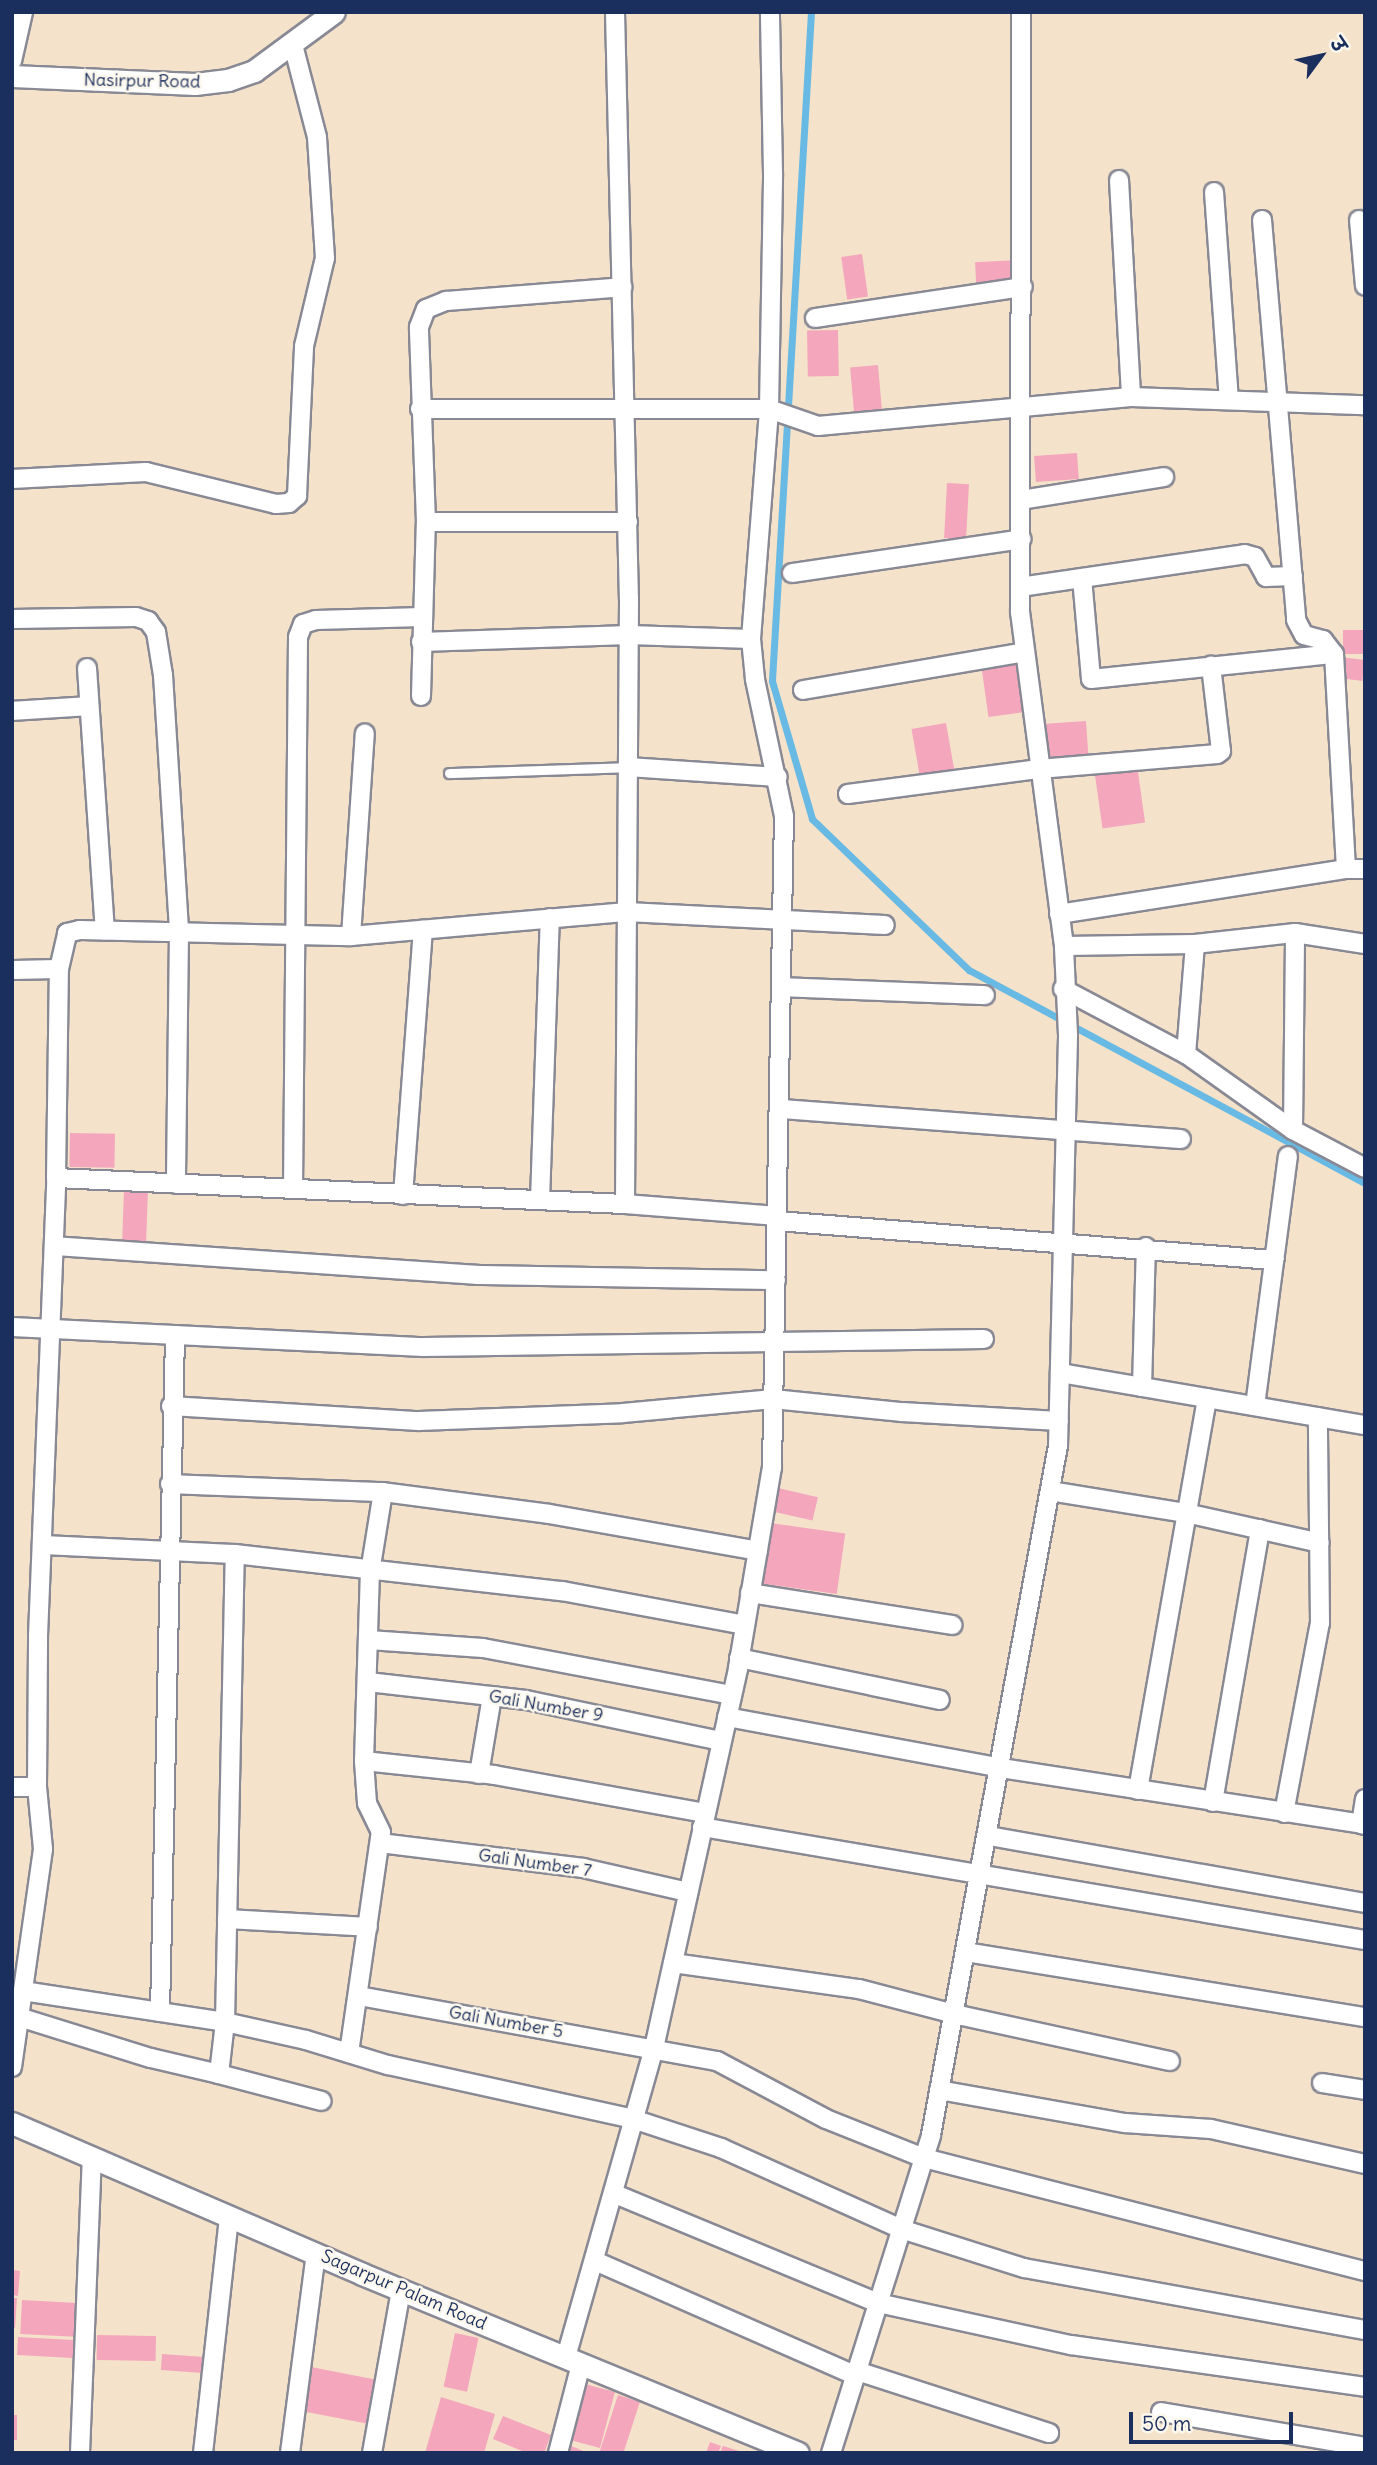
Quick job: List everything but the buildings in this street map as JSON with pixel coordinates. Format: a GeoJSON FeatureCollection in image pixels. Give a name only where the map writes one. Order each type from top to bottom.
{"type":"FeatureCollection","features":[{"type":"Feature","properties":{"kind":"street"},"geometry":{"type":"LineString","coordinates":[[12,61],[23,12]]}},
{"type":"Feature","properties":{"kind":"street","name":"Nasirpur Road"},"geometry":{"type":"LineString","coordinates":[[12,76],[195,84],[254,71],[293,45],[334,12]]}},
{"type":"Feature","properties":{"kind":"street"},"geometry":{"type":"LineString","coordinates":[[615,12],[629,635],[625,1204]]}},
{"type":"Feature","properties":{"kind":"street"},"geometry":{"type":"LineString","coordinates":[[770,12],[776,410],[751,639],[755,680],[778,777],[784,816],[777,1221]]}},
{"type":"Feature","properties":{"kind":"street"},"geometry":{"type":"LineString","coordinates":[[831,2453],[924,2158],[989,1836],[1050,1491],[1059,1421],[1068,1035],[1064,946],[1039,769],[1020,587],[1023,404],[1021,12]]}},
{"type":"Feature","properties":{"kind":"street"},"geometry":{"type":"LineString","coordinates":[[12,479],[146,472],[276,504],[289,503],[297,496],[304,346],[325,258],[317,137],[293,45]]}},
{"type":"Feature","properties":{"kind":"street"},"geometry":{"type":"LineString","coordinates":[[1119,180],[1131,397]]}},
{"type":"Feature","properties":{"kind":"street"},"geometry":{"type":"LineString","coordinates":[[1214,192],[1229,399]]}},
{"type":"Feature","properties":{"kind":"street"},"geometry":{"type":"LineString","coordinates":[[1262,219],[1298,629],[1323,640],[1334,654],[1346,869]]}},
{"type":"Feature","properties":{"kind":"street"},"geometry":{"type":"LineString","coordinates":[[1359,220],[1365,286]]}},
{"type":"Feature","properties":{"kind":"street"},"geometry":{"type":"LineString","coordinates":[[421,696],[426,522],[419,327],[426,309],[446,301],[622,287]]}},
{"type":"Feature","properties":{"kind":"street"},"geometry":{"type":"LineString","coordinates":[[815,318],[1023,287]]}},
{"type":"Feature","properties":{"kind":"street"},"geometry":{"type":"LineString","coordinates":[[420,409],[625,406],[776,410],[808,424],[1131,397],[1365,405]]}},
{"type":"Feature","properties":{"kind":"street"},"geometry":{"type":"LineString","coordinates":[[1021,500],[1164,477]]}},
{"type":"Feature","properties":{"kind":"street"},"geometry":{"type":"LineString","coordinates":[[426,522],[628,522]]}},
{"type":"Feature","properties":{"kind":"street"},"geometry":{"type":"LineString","coordinates":[[792,573],[1021,539]]}},
{"type":"Feature","properties":{"kind":"street"},"geometry":{"type":"LineString","coordinates":[[1020,587],[1245,554],[1255,557],[1266,577],[1293,576]]}},
{"type":"Feature","properties":{"kind":"street"},"geometry":{"type":"LineString","coordinates":[[1082,578],[1091,679],[1334,654]]}},
{"type":"Feature","properties":{"kind":"street"},"geometry":{"type":"LineString","coordinates":[[12,619],[136,617],[148,621],[156,632],[163,675],[179,932],[176,1184]]}},
{"type":"Feature","properties":{"kind":"street"},"geometry":{"type":"LineString","coordinates":[[293,1189],[298,637],[303,624],[316,620],[422,617]]}},
{"type":"Feature","properties":{"kind":"street"},"geometry":{"type":"LineString","coordinates":[[421,642],[629,635],[751,639]]}},
{"type":"Feature","properties":{"kind":"street"},"geometry":{"type":"LineString","coordinates":[[803,690],[1025,652]]}},
{"type":"Feature","properties":{"kind":"street"},"geometry":{"type":"LineString","coordinates":[[848,794],[1039,769],[1217,754],[1221,751],[1211,666]]}},
{"type":"Feature","properties":{"kind":"street"},"geometry":{"type":"LineString","coordinates":[[87,668],[105,930]]}},
{"type":"Feature","properties":{"kind":"street"},"geometry":{"type":"LineString","coordinates":[[12,711],[89,706]]}},
{"type":"Feature","properties":{"kind":"street"},"geometry":{"type":"LineString","coordinates":[[351,936],[365,733]]}},
{"type":"Feature","properties":{"kind":"street"},"geometry":{"type":"LineString","coordinates":[[628,767],[778,777]]}},
{"type":"Feature","properties":{"kind":"street"},"geometry":{"type":"LineString","coordinates":[[1059,914],[1346,869],[1365,869]]}},
{"type":"Feature","properties":{"kind":"street"},"geometry":{"type":"LineString","coordinates":[[12,2067],[43,1849],[37,1787],[42,1545],[54,1246],[59,969],[67,933],[105,930],[351,936],[627,912],[783,922],[884,925]]}},
{"type":"Feature","properties":{"kind":"street"},"geometry":{"type":"LineString","coordinates":[[540,1200],[550,918]]}},
{"type":"Feature","properties":{"kind":"street"},"geometry":{"type":"LineString","coordinates":[[403,1195],[423,930]]}},
{"type":"Feature","properties":{"kind":"street"},"geometry":{"type":"LineString","coordinates":[[1064,946],[1195,944],[1295,933],[1365,944]]}},
{"type":"Feature","properties":{"kind":"street"},"geometry":{"type":"LineString","coordinates":[[1293,1130],[1295,933]]}},
{"type":"Feature","properties":{"kind":"street"},"geometry":{"type":"LineString","coordinates":[[1186,1054],[1195,944]]}},
{"type":"Feature","properties":{"kind":"street"},"geometry":{"type":"LineString","coordinates":[[12,970],[59,969]]}},
{"type":"Feature","properties":{"kind":"street"},"geometry":{"type":"LineString","coordinates":[[782,987],[985,995]]}},
{"type":"Feature","properties":{"kind":"street"},"geometry":{"type":"LineString","coordinates":[[1065,996],[1186,1054],[1293,1130],[1365,1168]]}},
{"type":"Feature","properties":{"kind":"street"},"geometry":{"type":"LineString","coordinates":[[781,1109],[1181,1139]]}},
{"type":"Feature","properties":{"kind":"street"},"geometry":{"type":"LineString","coordinates":[[1255,1406],[1288,1156]]}},
{"type":"Feature","properties":{"kind":"street"},"geometry":{"type":"LineString","coordinates":[[56,1178],[625,1204],[778,1216],[772,1468],[745,1625],[654,2048],[595,2261],[558,2453]]}},
{"type":"Feature","properties":{"kind":"street"},"geometry":{"type":"LineString","coordinates":[[777,1221],[1063,1240],[1274,1260]]}},
{"type":"Feature","properties":{"kind":"street"},"geometry":{"type":"LineString","coordinates":[[54,1246],[477,1275],[776,1280]]}},
{"type":"Feature","properties":{"kind":"street"},"geometry":{"type":"LineString","coordinates":[[1142,1387],[1146,1247]]}},
{"type":"Feature","properties":{"kind":"street"},"geometry":{"type":"LineString","coordinates":[[12,1327],[424,1347],[775,1339],[984,1339]]}},
{"type":"Feature","properties":{"kind":"street"},"geometry":{"type":"LineString","coordinates":[[160,2012],[171,1406],[175,1335]]}},
{"type":"Feature","properties":{"kind":"street"},"geometry":{"type":"LineString","coordinates":[[1060,1373],[1365,1425]]}},
{"type":"Feature","properties":{"kind":"street"},"geometry":{"type":"LineString","coordinates":[[1138,1790],[1207,1398]]}},
{"type":"Feature","properties":{"kind":"street"},"geometry":{"type":"LineString","coordinates":[[171,1406],[419,1421],[623,1413],[773,1399],[902,1412],[1059,1421]]}},
{"type":"Feature","properties":{"kind":"street"},"geometry":{"type":"LineString","coordinates":[[1284,1813],[1320,1623],[1318,1417]]}},
{"type":"Feature","properties":{"kind":"street"},"geometry":{"type":"LineString","coordinates":[[170,1484],[383,1492],[549,1514],[758,1551]]}},
{"type":"Feature","properties":{"kind":"street"},"geometry":{"type":"LineString","coordinates":[[1050,1491],[1186,1513],[1320,1543]]}},
{"type":"Feature","properties":{"kind":"street"},"geometry":{"type":"LineString","coordinates":[[349,2053],[380,1843],[379,1823],[367,1803],[364,1761],[370,1568],[383,1492]]}},
{"type":"Feature","properties":{"kind":"street"},"geometry":{"type":"LineString","coordinates":[[1213,1802],[1260,1529]]}},
{"type":"Feature","properties":{"kind":"street"},"geometry":{"type":"LineString","coordinates":[[42,1545],[170,1554],[234,1554],[370,1568],[562,1591],[745,1625]]}},
{"type":"Feature","properties":{"kind":"street"},"geometry":{"type":"LineString","coordinates":[[219,2074],[225,2022],[234,1554]]}},
{"type":"Feature","properties":{"kind":"street"},"geometry":{"type":"LineString","coordinates":[[750,1592],[952,1625]]}},
{"type":"Feature","properties":{"kind":"street"},"geometry":{"type":"LineString","coordinates":[[369,1640],[483,1648],[732,1695]]}},
{"type":"Feature","properties":{"kind":"street"},"geometry":{"type":"LineString","coordinates":[[739,1658],[940,1700]]}},
{"type":"Feature","properties":{"kind":"street","name":"Gali Number 9"},"geometry":{"type":"LineString","coordinates":[[368,1682],[492,1696],[722,1741]]}},
{"type":"Feature","properties":{"kind":"street"},"geometry":{"type":"LineString","coordinates":[[478,1774],[492,1696]]}},
{"type":"Feature","properties":{"kind":"street"},"geometry":{"type":"LineString","coordinates":[[727,1717],[1001,1768],[1363,1825],[1365,1799]]}},
{"type":"Feature","properties":{"kind":"street"},"geometry":{"type":"LineString","coordinates":[[364,1761],[478,1774],[980,1875],[1365,1940]]}},
{"type":"Feature","properties":{"kind":"street"},"geometry":{"type":"LineString","coordinates":[[12,1787],[37,1787]]}},
{"type":"Feature","properties":{"kind":"street"},"geometry":{"type":"LineString","coordinates":[[989,1836],[1365,1903]]}},
{"type":"Feature","properties":{"kind":"street","name":"Gali Number 7"},"geometry":{"type":"LineString","coordinates":[[380,1843],[583,1868],[688,1892]]}},
{"type":"Feature","properties":{"kind":"street"},"geometry":{"type":"LineString","coordinates":[[227,1919],[368,1927]]}},
{"type":"Feature","properties":{"kind":"street"},"geometry":{"type":"LineString","coordinates":[[966,1952],[1365,2017]]}},
{"type":"Feature","properties":{"kind":"street"},"geometry":{"type":"LineString","coordinates":[[673,1963],[859,1989],[954,2014],[1170,2061]]}},
{"type":"Feature","properties":{"kind":"street"},"geometry":{"type":"LineString","coordinates":[[23,1991],[225,2022],[633,2119],[721,2148],[901,2229],[1024,2268],[1365,2330]]}},
{"type":"Feature","properties":{"kind":"street","name":"Gali Number 5"},"geometry":{"type":"LineString","coordinates":[[359,1996],[717,2061],[826,2119],[924,2158],[1365,2272]]}},
{"type":"Feature","properties":{"kind":"street"},"geometry":{"type":"LineString","coordinates":[[19,2017],[151,2058],[322,2101]]}},
{"type":"Feature","properties":{"kind":"street"},"geometry":{"type":"LineString","coordinates":[[1322,2083],[1365,2090]]}},
{"type":"Feature","properties":{"kind":"street"},"geometry":{"type":"LineString","coordinates":[[939,2090],[1125,2123],[1211,2129],[1365,2164]]}},
{"type":"Feature","properties":{"kind":"street","name":"Sagarpur Palam Road"},"geometry":{"type":"LineString","coordinates":[[12,2123],[401,2290],[798,2453]]}},
{"type":"Feature","properties":{"kind":"street"},"geometry":{"type":"LineString","coordinates":[[80,2453],[92,2157]]}},
{"type":"Feature","properties":{"kind":"street"},"geometry":{"type":"LineString","coordinates":[[615,2194],[878,2303],[1071,2345],[1365,2387]]}},
{"type":"Feature","properties":{"kind":"street"},"geometry":{"type":"LineString","coordinates":[[203,2453],[229,2216]]}},
{"type":"Feature","properties":{"kind":"street"},"geometry":{"type":"LineString","coordinates":[[289,2453],[316,2254]]}},
{"type":"Feature","properties":{"kind":"street"},"geometry":{"type":"LineString","coordinates":[[595,2261],[856,2373],[1049,2433]]}},
{"type":"Feature","properties":{"kind":"street"},"geometry":{"type":"LineString","coordinates":[[372,2453],[401,2290]]}},
{"type":"Feature","properties":{"kind":"street"},"geometry":{"type":"LineString","coordinates":[[1161,2412],[1365,2447]]}},
{"type":"Feature","properties":{"kind":"lane"},"geometry":{"type":"LineString","coordinates":[[449,773],[628,767]]}},
{"type":"Feature","properties":{"kind":"waterway"},"geometry":{"type":"LineString","coordinates":[[811,12],[772,681],[812,819],[969,970],[1365,1183]]}}]}
